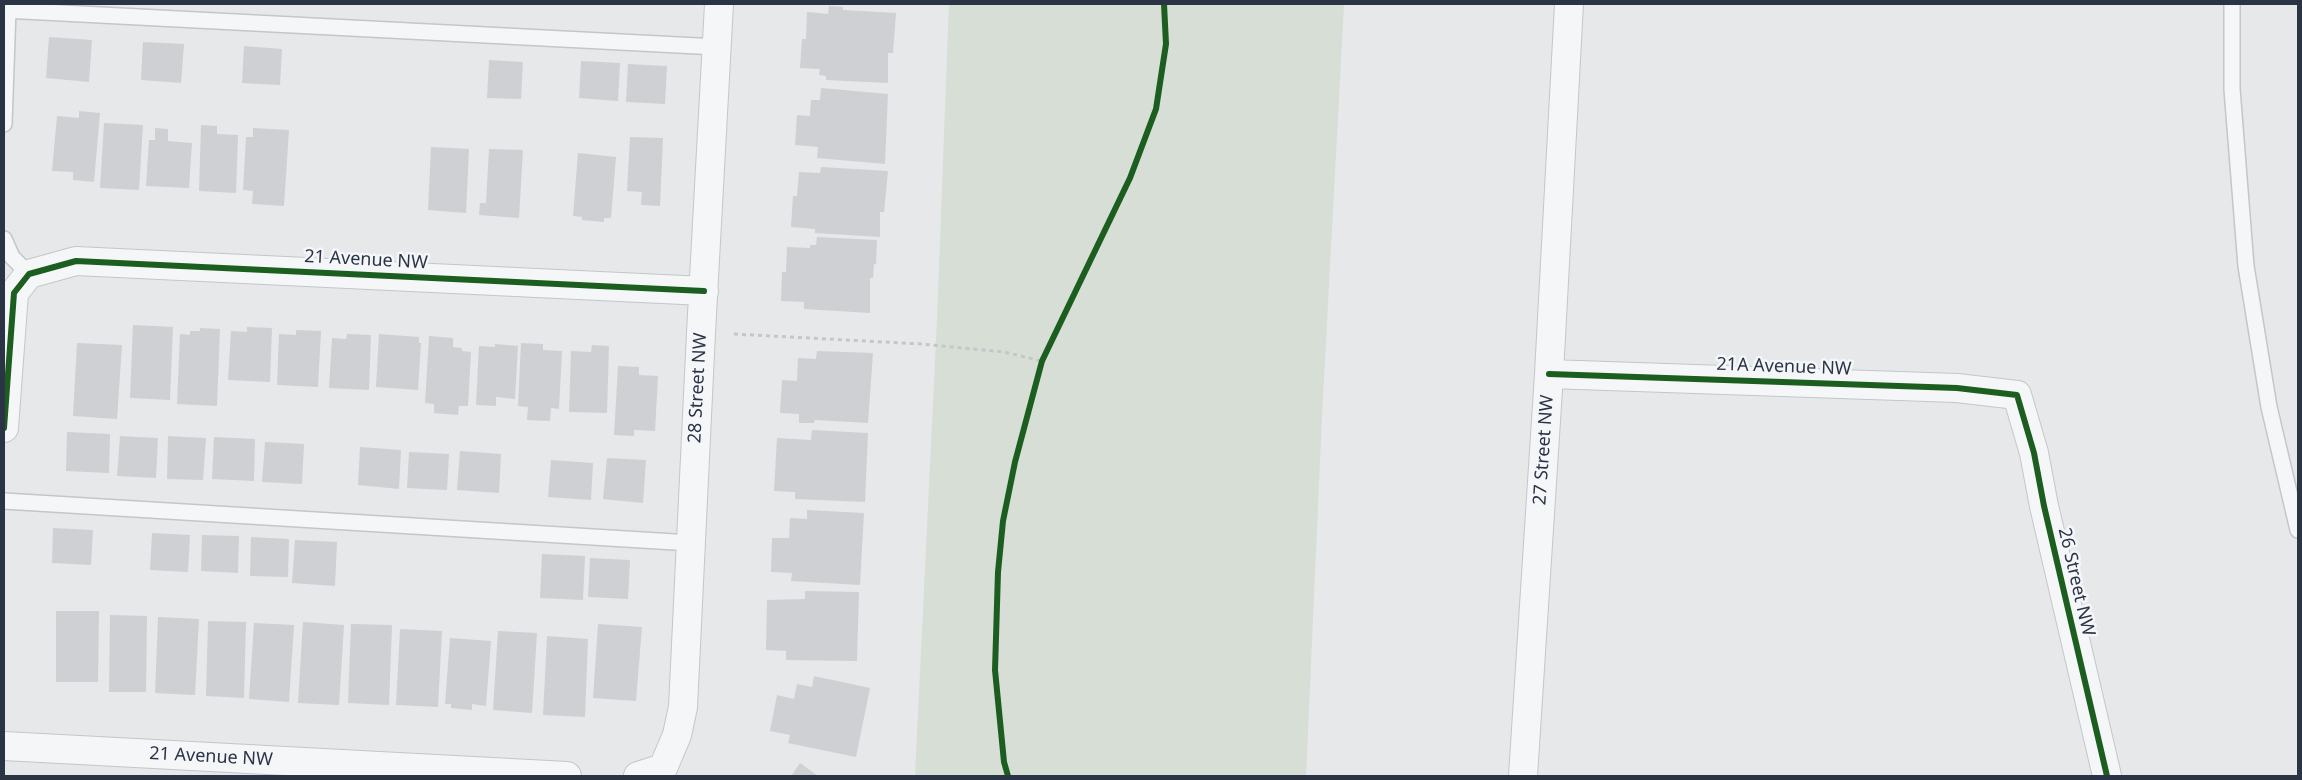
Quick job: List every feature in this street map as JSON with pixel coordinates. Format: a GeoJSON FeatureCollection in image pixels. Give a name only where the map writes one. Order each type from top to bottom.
{"type":"FeatureCollection","features":[{"type":"Feature","properties":{"kind":"street","name":"28 Street NW"},"geometry":{"type":"LineString","coordinates":[[655,774],[677,735],[683,707],[700,333],[704,291],[719,4]]}},
{"type":"Feature","properties":{"kind":"street","name":"27 Street NW"},"geometry":{"type":"LineString","coordinates":[[1523,776],[1549,374],[1568,4]]}},
{"type":"Feature","properties":{"kind":"street","name":"21 Avenue NW"},"geometry":{"type":"LineString","coordinates":[[29,274],[76,261],[704,291]]}},
{"type":"Feature","properties":{"kind":"street"},"geometry":{"type":"LineString","coordinates":[[4,428],[14,293],[29,274]]}},
{"type":"Feature","properties":{"kind":"street","name":"21A Avenue NW"},"geometry":{"type":"LineString","coordinates":[[1549,374],[1957,388],[2017,395]]}},
{"type":"Feature","properties":{"kind":"street","name":"26 Street NW"},"geometry":{"type":"LineString","coordinates":[[2017,395],[2034,453],[2046,515],[2107,776]]}},
{"type":"Feature","properties":{"kind":"street","name":"21 Avenue NW"},"geometry":{"type":"LineString","coordinates":[[4,746],[567,776]]}},
{"type":"Feature","properties":{"kind":"lane"},"geometry":{"type":"LineString","coordinates":[[2232,4],[2232,90],[2246,266],[2269,407],[2298,530]]}},
{"type":"Feature","properties":{"kind":"lane"},"geometry":{"type":"LineString","coordinates":[[4,124],[6,10],[717,47]]}},
{"type":"Feature","properties":{"kind":"lane"},"geometry":{"type":"LineString","coordinates":[[4,239],[12,257],[29,274]]}},
{"type":"Feature","properties":{"kind":"lane"},"geometry":{"type":"LineString","coordinates":[[4,501],[691,543]]}},
{"type":"Feature","properties":{"kind":"path"},"geometry":{"type":"LineString","coordinates":[[700,333],[921,344],[1004,352],[1042,361]]}},
{"type":"Feature","properties":{"kind":"shaded area"},"geometry":{"type":"Polygon","coordinates":[[[949,4],[1344,4],[1322,416],[1306,776],[915,776],[937,320],[949,4]]]}},
{"type":"Feature","properties":{"kind":"building"},"geometry":{"type":"Polygon","coordinates":[[[829,6],[843,7],[843,10],[896,13],[893,53],[888,53],[888,83],[826,80],[826,76],[819,75],[820,69],[800,68],[802,39],[806,39],[807,12],[828,14],[829,6]]]}},
{"type":"Feature","properties":{"kind":"building"},"geometry":{"type":"Polygon","coordinates":[[[49,37],[92,40],[89,82],[46,78],[49,37]]]}},
{"type":"Feature","properties":{"kind":"building"},"geometry":{"type":"Polygon","coordinates":[[[143,42],[184,44],[181,83],[141,80],[143,42]]]}},
{"type":"Feature","properties":{"kind":"building"},"geometry":{"type":"Polygon","coordinates":[[[244,46],[282,49],[280,85],[242,83],[244,46]]]}},
{"type":"Feature","properties":{"kind":"building"},"geometry":{"type":"Polygon","coordinates":[[[489,60],[523,62],[521,99],[487,98],[489,60]]]}},
{"type":"Feature","properties":{"kind":"building"},"geometry":{"type":"Polygon","coordinates":[[[581,61],[620,63],[618,101],[579,98],[581,61]]]}},
{"type":"Feature","properties":{"kind":"building"},"geometry":{"type":"Polygon","coordinates":[[[628,64],[667,66],[665,104],[626,102],[628,64]]]}},
{"type":"Feature","properties":{"kind":"building"},"geometry":{"type":"Polygon","coordinates":[[[821,88],[888,94],[885,164],[817,158],[818,147],[795,145],[797,115],[810,116],[811,100],[820,100],[821,88]]]}},
{"type":"Feature","properties":{"kind":"building"},"geometry":{"type":"Polygon","coordinates":[[[79,111],[100,113],[94,182],[73,180],[73,172],[52,171],[57,116],[79,118],[79,111]]]}},
{"type":"Feature","properties":{"kind":"building"},"geometry":{"type":"Polygon","coordinates":[[[104,123],[143,125],[139,190],[100,188],[104,123]]]}},
{"type":"Feature","properties":{"kind":"building"},"geometry":{"type":"Polygon","coordinates":[[[201,125],[217,126],[217,134],[238,135],[236,193],[199,191],[201,125]]]}},
{"type":"Feature","properties":{"kind":"building"},"geometry":{"type":"Polygon","coordinates":[[[155,128],[168,129],[168,141],[192,143],[189,188],[146,186],[149,140],[155,140],[155,128]]]}},
{"type":"Feature","properties":{"kind":"building"},"geometry":{"type":"Polygon","coordinates":[[[253,128],[289,130],[284,206],[252,204],[253,191],[243,190],[246,137],[253,137],[253,128]]]}},
{"type":"Feature","properties":{"kind":"building"},"geometry":{"type":"Polygon","coordinates":[[[630,137],[663,138],[660,206],[641,205],[642,192],[627,191],[630,137]]]}},
{"type":"Feature","properties":{"kind":"building"},"geometry":{"type":"Polygon","coordinates":[[[431,147],[469,149],[466,213],[428,210],[431,147]]]}},
{"type":"Feature","properties":{"kind":"building"},"geometry":{"type":"Polygon","coordinates":[[[489,149],[523,150],[519,218],[479,215],[480,203],[486,203],[489,149]]]}},
{"type":"Feature","properties":{"kind":"building"},"geometry":{"type":"Polygon","coordinates":[[[578,153],[616,157],[611,218],[604,218],[604,222],[582,220],[582,217],[573,216],[578,153]]]}},
{"type":"Feature","properties":{"kind":"building"},"geometry":{"type":"Polygon","coordinates":[[[821,167],[888,171],[884,212],[880,212],[880,237],[815,233],[815,229],[791,227],[793,196],[797,196],[799,172],[820,173],[821,167]]]}},
{"type":"Feature","properties":{"kind":"building"},"geometry":{"type":"Polygon","coordinates":[[[817,237],[877,240],[876,264],[874,264],[873,278],[870,278],[870,313],[804,309],[804,302],[781,301],[782,272],[786,272],[787,247],[810,248],[810,245],[816,245],[817,237]]]}},
{"type":"Feature","properties":{"kind":"building"},"geometry":{"type":"Polygon","coordinates":[[[133,325],[173,327],[170,400],[130,398],[133,325]]]}},
{"type":"Feature","properties":{"kind":"building"},"geometry":{"type":"Polygon","coordinates":[[[247,327],[272,328],[270,382],[228,380],[231,331],[247,332],[247,327]]]}},
{"type":"Feature","properties":{"kind":"building"},"geometry":{"type":"Polygon","coordinates":[[[200,328],[220,329],[217,406],[177,404],[180,334],[190,335],[190,331],[200,331],[200,328]]]}},
{"type":"Feature","properties":{"kind":"building"},"geometry":{"type":"Polygon","coordinates":[[[296,330],[321,331],[318,387],[277,385],[279,334],[296,335],[296,330]]]}},
{"type":"Feature","properties":{"kind":"building"},"geometry":{"type":"Polygon","coordinates":[[[347,334],[371,335],[369,390],[329,388],[332,338],[346,339],[347,334]]]}},
{"type":"Feature","properties":{"kind":"building"},"geometry":{"type":"Polygon","coordinates":[[[379,334],[419,337],[419,343],[421,343],[418,390],[376,387],[379,334]]]}},
{"type":"Feature","properties":{"kind":"building"},"geometry":{"type":"Polygon","coordinates":[[[429,336],[453,338],[453,347],[471,352],[468,406],[459,406],[458,415],[434,413],[434,404],[425,403],[429,336]]]}},
{"type":"Feature","properties":{"kind":"building"},"geometry":{"type":"Polygon","coordinates":[[[77,343],[122,345],[117,419],[73,416],[77,343]]]}},
{"type":"Feature","properties":{"kind":"building"},"geometry":{"type":"Polygon","coordinates":[[[521,343],[543,344],[543,350],[562,351],[559,409],[551,408],[550,421],[527,420],[528,407],[518,406],[521,343]]]}},
{"type":"Feature","properties":{"kind":"building"},"geometry":{"type":"Polygon","coordinates":[[[495,344],[518,346],[515,399],[496,397],[496,406],[476,405],[479,346],[495,347],[495,344]]]}},
{"type":"Feature","properties":{"kind":"building"},"geometry":{"type":"Polygon","coordinates":[[[592,345],[609,346],[607,413],[569,412],[571,351],[591,352],[592,345]]]}},
{"type":"Feature","properties":{"kind":"building"},"geometry":{"type":"Polygon","coordinates":[[[817,351],[873,353],[868,423],[815,420],[814,423],[799,423],[799,414],[780,413],[782,380],[797,381],[798,358],[816,359],[817,351]]]}},
{"type":"Feature","properties":{"kind":"building"},"geometry":{"type":"Polygon","coordinates":[[[618,366],[639,367],[639,375],[658,376],[655,431],[634,430],[634,436],[614,435],[618,366]]]}},
{"type":"Feature","properties":{"kind":"building"},"geometry":{"type":"Polygon","coordinates":[[[812,430],[868,433],[865,502],[795,499],[795,492],[774,491],[777,438],[811,440],[812,430]]]}},
{"type":"Feature","properties":{"kind":"building"},"geometry":{"type":"Polygon","coordinates":[[[67,432],[110,434],[109,473],[66,471],[67,432]]]}},
{"type":"Feature","properties":{"kind":"building"},"geometry":{"type":"Polygon","coordinates":[[[120,436],[158,438],[156,478],[117,476],[120,436]]]}},
{"type":"Feature","properties":{"kind":"building"},"geometry":{"type":"Polygon","coordinates":[[[168,436],[206,438],[203,480],[167,479],[168,436]]]}},
{"type":"Feature","properties":{"kind":"building"},"geometry":{"type":"Polygon","coordinates":[[[214,437],[255,439],[254,481],[212,479],[214,437]]]}},
{"type":"Feature","properties":{"kind":"building"},"geometry":{"type":"Polygon","coordinates":[[[265,442],[304,444],[302,484],[262,482],[265,442]]]}},
{"type":"Feature","properties":{"kind":"building"},"geometry":{"type":"Polygon","coordinates":[[[360,447],[401,450],[399,489],[358,485],[360,447]]]}},
{"type":"Feature","properties":{"kind":"building"},"geometry":{"type":"Polygon","coordinates":[[[460,451],[501,454],[499,493],[457,490],[460,451]]]}},
{"type":"Feature","properties":{"kind":"building"},"geometry":{"type":"Polygon","coordinates":[[[409,452],[449,454],[447,490],[407,488],[409,452]]]}},
{"type":"Feature","properties":{"kind":"building"},"geometry":{"type":"Polygon","coordinates":[[[607,458],[646,460],[643,503],[603,499],[607,458]]]}},
{"type":"Feature","properties":{"kind":"building"},"geometry":{"type":"Polygon","coordinates":[[[551,460],[593,463],[591,500],[548,497],[551,460]]]}},
{"type":"Feature","properties":{"kind":"building"},"geometry":{"type":"Polygon","coordinates":[[[807,510],[864,513],[860,585],[791,581],[792,573],[771,572],[772,538],[789,538],[790,518],[807,519],[807,510]]]}},
{"type":"Feature","properties":{"kind":"building"},"geometry":{"type":"Polygon","coordinates":[[[53,528],[93,530],[91,565],[52,563],[53,528]]]}},
{"type":"Feature","properties":{"kind":"building"},"geometry":{"type":"Polygon","coordinates":[[[152,533],[190,535],[188,572],[150,570],[152,533]]]}},
{"type":"Feature","properties":{"kind":"building"},"geometry":{"type":"Polygon","coordinates":[[[202,535],[239,536],[238,573],[201,571],[202,535]]]}},
{"type":"Feature","properties":{"kind":"building"},"geometry":{"type":"Polygon","coordinates":[[[251,537],[289,539],[288,577],[250,576],[251,537]]]}},
{"type":"Feature","properties":{"kind":"building"},"geometry":{"type":"Polygon","coordinates":[[[295,540],[337,542],[335,586],[292,583],[295,540]]]}},
{"type":"Feature","properties":{"kind":"building"},"geometry":{"type":"Polygon","coordinates":[[[542,554],[585,556],[583,600],[540,598],[542,554]]]}},
{"type":"Feature","properties":{"kind":"building"},"geometry":{"type":"Polygon","coordinates":[[[590,558],[630,560],[628,599],[588,597],[590,558]]]}},
{"type":"Feature","properties":{"kind":"building"},"geometry":{"type":"Polygon","coordinates":[[[805,591],[859,592],[857,661],[786,660],[786,651],[766,650],[767,600],[805,599],[805,591]]]}},
{"type":"Feature","properties":{"kind":"building"},"geometry":{"type":"Polygon","coordinates":[[[56,611],[99,611],[98,682],[56,682],[56,611]]]}},
{"type":"Feature","properties":{"kind":"building"},"geometry":{"type":"Polygon","coordinates":[[[110,615],[147,616],[146,692],[109,692],[110,615]]]}},
{"type":"Feature","properties":{"kind":"building"},"geometry":{"type":"Polygon","coordinates":[[[158,617],[199,619],[195,695],[155,693],[158,617]]]}},
{"type":"Feature","properties":{"kind":"building"},"geometry":{"type":"Polygon","coordinates":[[[208,621],[246,622],[244,698],[206,696],[208,621]]]}},
{"type":"Feature","properties":{"kind":"building"},"geometry":{"type":"Polygon","coordinates":[[[303,622],[344,625],[339,705],[298,703],[303,622]]]}},
{"type":"Feature","properties":{"kind":"building"},"geometry":{"type":"Polygon","coordinates":[[[254,623],[294,625],[289,702],[249,699],[254,623]]]}},
{"type":"Feature","properties":{"kind":"building"},"geometry":{"type":"Polygon","coordinates":[[[351,624],[392,625],[389,705],[348,703],[351,624]]]}},
{"type":"Feature","properties":{"kind":"building"},"geometry":{"type":"Polygon","coordinates":[[[598,624],[642,627],[636,701],[593,698],[598,624]]]}},
{"type":"Feature","properties":{"kind":"building"},"geometry":{"type":"Polygon","coordinates":[[[400,629],[442,631],[438,707],[396,705],[400,629]]]}},
{"type":"Feature","properties":{"kind":"building"},"geometry":{"type":"Polygon","coordinates":[[[498,631],[537,633],[532,713],[493,710],[498,631]]]}},
{"type":"Feature","properties":{"kind":"building"},"geometry":{"type":"Polygon","coordinates":[[[547,636],[588,639],[585,717],[543,715],[547,636]]]}},
{"type":"Feature","properties":{"kind":"building"},"geometry":{"type":"Polygon","coordinates":[[[450,638],[491,641],[486,706],[472,704],[472,710],[451,708],[451,704],[445,704],[450,638]]]}},
{"type":"Feature","properties":{"kind":"building"},"geometry":{"type":"Polygon","coordinates":[[[814,676],[870,688],[856,757],[788,743],[790,735],[770,731],[777,695],[794,699],[797,684],[812,687],[814,676]]]}},
{"type":"Feature","properties":{"kind":"building"},"geometry":{"type":"Polygon","coordinates":[[[800,763],[818,776],[791,776],[800,763]]]}},
{"type":"Feature","properties":{"kind":"cycle path"},"geometry":{"type":"LineString","coordinates":[[1008,776],[1004,762],[995,670],[998,572],[1003,521],[1015,462],[1042,361],[1130,178],[1156,109],[1166,44],[1164,4]]}},
{"type":"Feature","properties":{"kind":"cycle path"},"geometry":{"type":"LineString","coordinates":[[4,428],[14,293],[29,274],[76,261],[704,291]]}},
{"type":"Feature","properties":{"kind":"cycle path"},"geometry":{"type":"LineString","coordinates":[[1549,374],[1957,388],[2017,395],[2034,453],[2044,506],[2107,776]]}}]}
